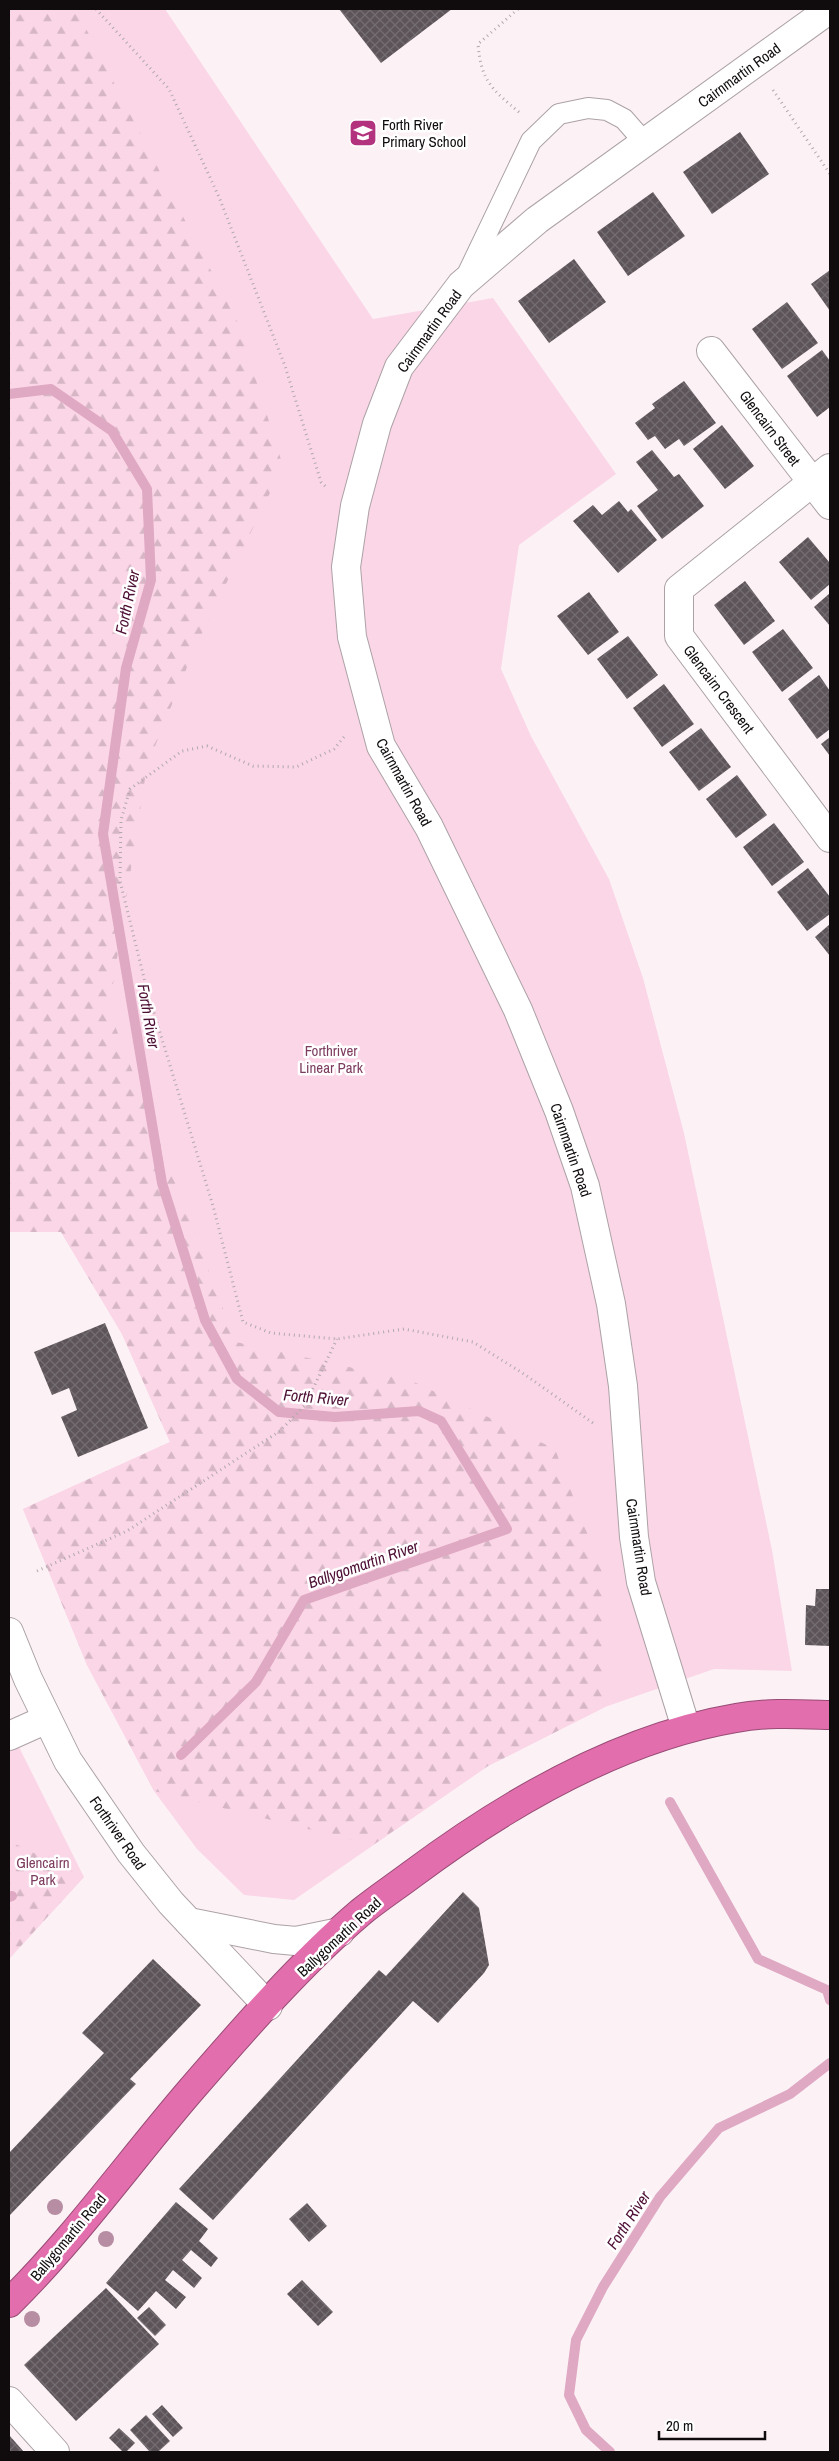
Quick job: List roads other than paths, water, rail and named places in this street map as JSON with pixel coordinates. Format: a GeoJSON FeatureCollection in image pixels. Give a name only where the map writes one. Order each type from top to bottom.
{"type":"FeatureCollection","features":[{"type":"Feature","properties":{"kind":"highway","name":"Ballygomartin Road"},"geometry":{"type":"LineString","coordinates":[[9,2303],[43,2270],[190,2091],[268,2006],[361,1912],[451,1846],[558,1780],[686,1728],[738,1717],[778,1714],[830,1715]]}},
{"type":"Feature","properties":{"kind":"street","name":"Cairnmartin Road"},"geometry":{"type":"LineString","coordinates":[[686,1728],[641,1582],[634,1536],[623,1386],[611,1304],[585,1186],[559,1111],[518,1010],[429,826],[381,746],[352,637],[346,567],[354,506],[378,424],[399,367],[462,285],[537,220],[830,9]]}},
{"type":"Feature","properties":{"kind":"street","name":"Glencairn Street"},"geometry":{"type":"LineString","coordinates":[[711,351],[821,476],[830,505]]}},
{"type":"Feature","properties":{"kind":"street","name":"Glencairn Crescent"},"geometry":{"type":"LineString","coordinates":[[821,476],[679,589],[679,636],[830,838]]}},
{"type":"Feature","properties":{"kind":"street","name":"Forthriver Road"},"geometry":{"type":"LineString","coordinates":[[9,1632],[47,1719],[68,1761],[131,1853],[189,1922],[268,2006]]}},
{"type":"Feature","properties":{"kind":"street"},"geometry":{"type":"LineString","coordinates":[[9,1736],[47,1719]]}},
{"type":"Feature","properties":{"kind":"street"},"geometry":{"type":"LineString","coordinates":[[189,1922],[274,1939],[296,1940],[340,1932]]}},
{"type":"Feature","properties":{"kind":"street"},"geometry":{"type":"LineString","coordinates":[[9,2400],[55,2452]]}},
{"type":"Feature","properties":{"kind":"lane"},"geometry":{"type":"LineString","coordinates":[[462,285],[531,141],[559,114],[588,108],[607,110],[624,120],[645,143]]}},
{"type":"Feature","properties":{"kind":"waterway","name":"Forth River"},"geometry":{"type":"LineString","coordinates":[[9,394],[51,389],[112,431],[147,489],[151,580],[126,668],[103,834],[162,1183],[205,1320],[237,1379],[279,1412],[335,1417],[419,1411],[441,1421],[507,1529],[304,1600],[256,1682],[181,1755]]}},
{"type":"Feature","properties":{"kind":"waterway","name":"Forth River"},"geometry":{"type":"LineString","coordinates":[[670,1802],[758,1959],[827,1990],[830,2000]]}},
{"type":"Feature","properties":{"kind":"waterway","name":"Forth River"},"geometry":{"type":"LineString","coordinates":[[610,2452],[586,2430],[569,2395],[576,2340],[603,2287],[660,2197],[719,2128],[790,2094],[830,2063]]}},
{"type":"Feature","properties":{"kind":"place","name":"Forth River Primary School"},"geometry":{"type":"Point","coordinates":[363,133]}},
{"type":"Feature","properties":{"kind":"park label","name":"Forthriver Linear Park"},"geometry":{"type":"Point","coordinates":[331,1058]}},
{"type":"Feature","properties":{"kind":"park label","name":"Glencairn Park"},"geometry":{"type":"Point","coordinates":[43,1870]}},
{"type":"Feature","properties":{"kind":"water label","name":"Ballygomartin River"},"geometry":{"type":"Point","coordinates":[363,1564]}}]}
